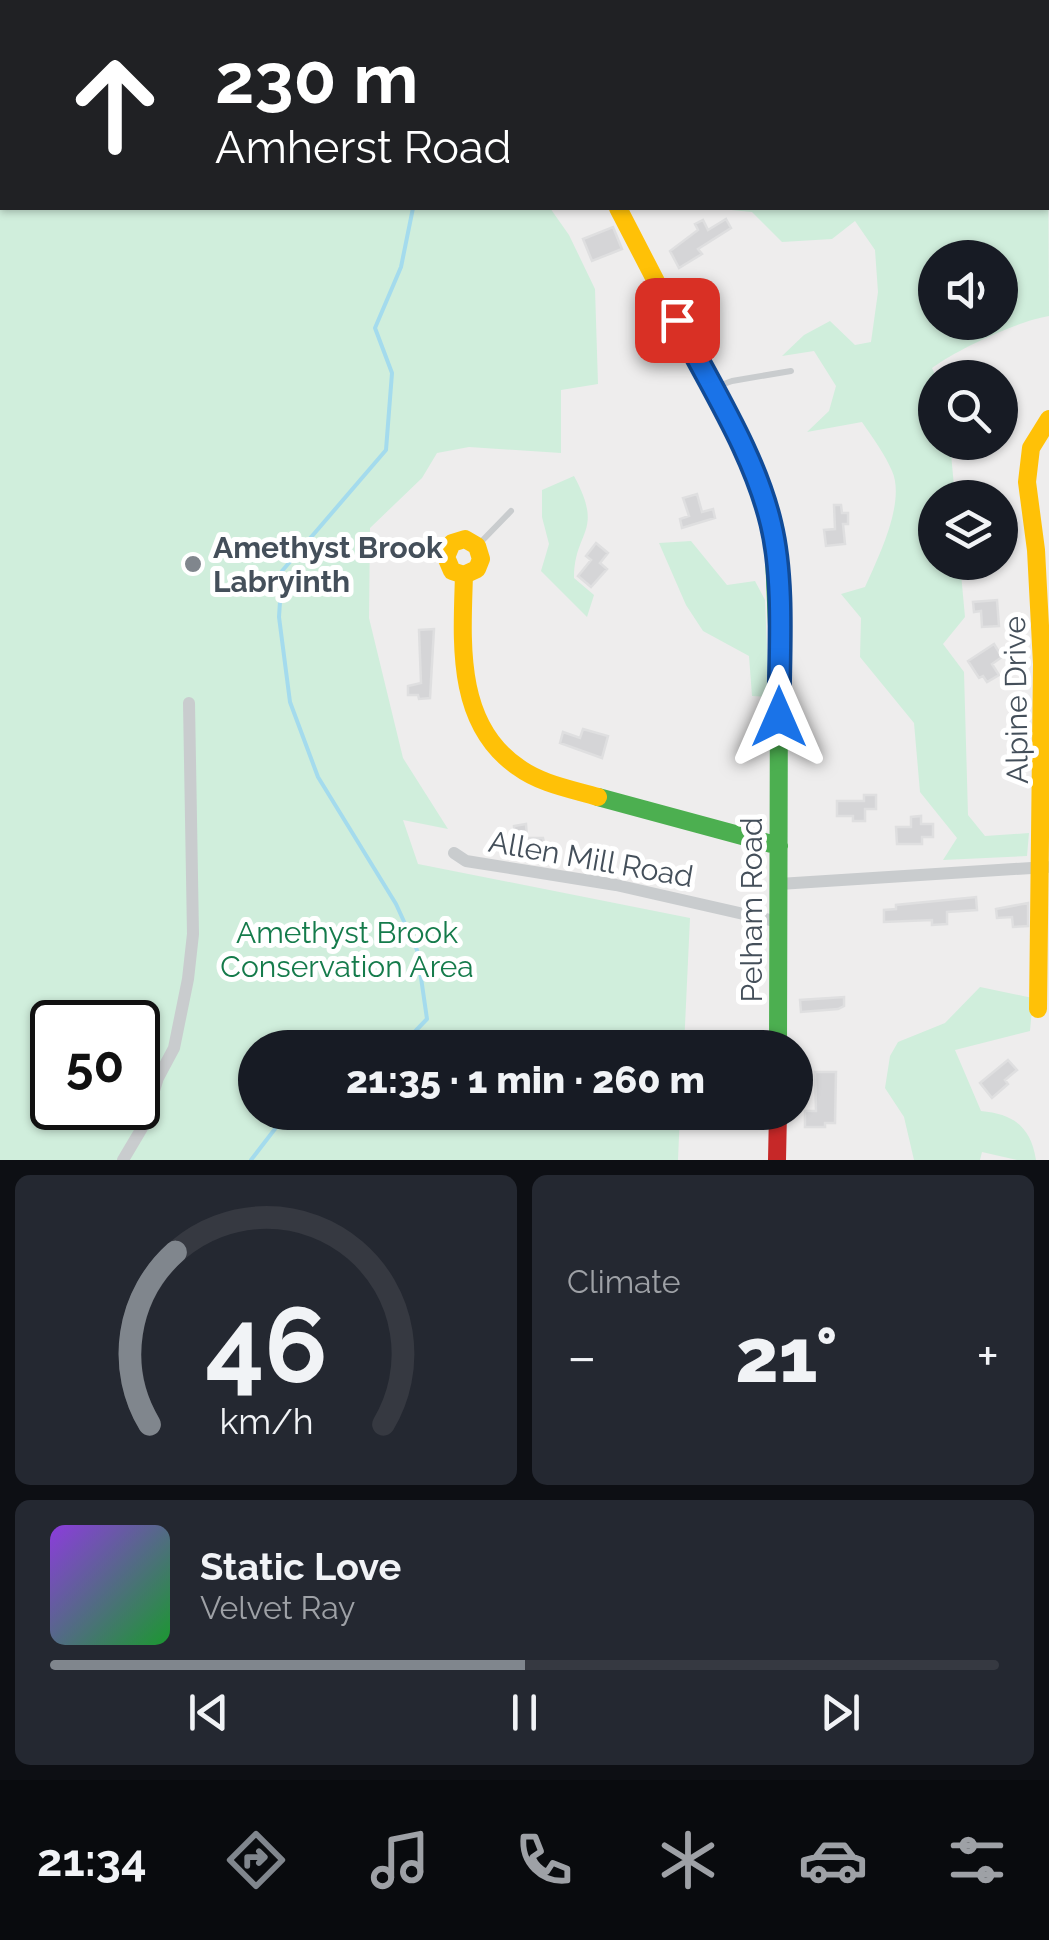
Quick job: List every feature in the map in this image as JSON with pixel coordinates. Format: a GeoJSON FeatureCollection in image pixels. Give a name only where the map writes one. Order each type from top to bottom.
{"type":"FeatureCollection","features":[{"type":"Feature","properties":{"kind":"street","name":"Pelham Road"},"geometry":{"type":"LineString","coordinates":[[619,210],[759,484],[774,543],[779,672],[778,1030]]}},
{"type":"Feature","properties":{"kind":"street","name":"Alpine Drive"},"geometry":{"type":"LineString","coordinates":[[1038,1009],[1045,867],[1044,623],[1025,489],[1033,448],[1049,419]]}},
{"type":"Feature","properties":{"kind":"street"},"geometry":{"type":"LineString","coordinates":[[458,540],[468,540],[477,546],[480,563],[464,575],[448,566],[447,550],[458,540]]}},
{"type":"Feature","properties":{"kind":"street"},"geometry":{"type":"LineString","coordinates":[[464,575],[462,652],[466,691],[482,730],[510,762],[551,784],[779,846]]}},
{"type":"Feature","properties":{"kind":"street"},"geometry":{"type":"LineString","coordinates":[[123,1160],[142,1128],[158,1078],[174,1048],[188,979],[193,934],[189,703]]}},
{"type":"Feature","properties":{"kind":"street","name":"Allen Mill Road"},"geometry":{"type":"LineString","coordinates":[[454,853],[466,861],[616,886],[779,922]]}},
{"type":"Feature","properties":{"kind":"street"},"geometry":{"type":"LineString","coordinates":[[779,884],[1045,867]]}},
{"type":"Feature","properties":{"kind":"street"},"geometry":{"type":"LineString","coordinates":[[777,1160],[778,1130]]}},
{"type":"Feature","properties":{"kind":"lane"},"geometry":{"type":"LineString","coordinates":[[712,389],[732,381],[791,371]]}},
{"type":"Feature","properties":{"kind":"lane"},"geometry":{"type":"LineString","coordinates":[[477,546],[511,510]]}},
{"type":"Feature","properties":{"kind":"green space","name":"Amethyst Brook Conservation Area"},"geometry":{"type":"Polygon","coordinates":[[[0,210],[551,210],[569,235],[595,289],[598,384],[561,390],[561,453],[469,447],[437,453],[422,478],[370,528],[369,618],[403,758],[448,829],[403,820],[418,864],[690,918],[685,1030],[238,1030],[238,1130],[679,1130],[678,1160],[0,1160],[0,210]]]}},
{"type":"Feature","properties":{"kind":"green space"},"geometry":{"type":"Polygon","coordinates":[[[732,210],[1048,210],[1049,316],[1018,325],[1018,240],[918,240],[918,340],[983,340],[945,360],[918,360],[918,460],[952,460],[953,480],[918,480],[918,580],[962,580],[965,617],[943,644],[964,672],[968,815],[985,836],[1029,833],[1027,856],[943,860],[957,838],[920,792],[914,723],[860,657],[861,618],[841,594],[865,587],[877,561],[896,498],[892,471],[862,422],[807,432],[829,411],[836,386],[814,351],[782,356],[804,335],[830,321],[855,345],[871,342],[878,292],[875,250],[855,221],[832,239],[782,242],[752,212],[732,210]]]}},
{"type":"Feature","properties":{"kind":"green space"},"geometry":{"type":"Polygon","coordinates":[[[574,476],[587,509],[588,521],[574,578],[594,595],[587,617],[541,571],[549,544],[542,517],[542,490],[574,476]]]}},
{"type":"Feature","properties":{"kind":"green space"},"geometry":{"type":"Polygon","coordinates":[[[691,541],[727,585],[755,581],[765,600],[769,697],[752,696],[749,656],[703,631],[686,605],[659,543],[691,541]]]}},
{"type":"Feature","properties":{"kind":"green space"},"geometry":{"type":"Polygon","coordinates":[[[980,987],[1033,998],[1030,1031],[955,1050],[981,1111],[1003,1115],[1019,1124],[1030,1139],[1036,1160],[982,1152],[980,1160],[914,1160],[904,1117],[885,1088],[890,1056],[898,1042],[945,1023],[980,987]]]}},
{"type":"Feature","properties":{"kind":"building"},"geometry":{"type":"Polygon","coordinates":[[[726,219],[731,228],[698,249],[702,254],[679,268],[670,251],[698,230],[695,224],[703,220],[708,230],[726,219]]]}},
{"type":"Feature","properties":{"kind":"building"},"geometry":{"type":"Polygon","coordinates":[[[613,227],[622,249],[592,261],[583,239],[613,227]]]}},
{"type":"Feature","properties":{"kind":"building"},"geometry":{"type":"Polygon","coordinates":[[[697,494],[702,512],[713,509],[715,518],[682,528],[680,519],[689,516],[683,498],[697,494]]]}},
{"type":"Feature","properties":{"kind":"building"},"geometry":{"type":"Polygon","coordinates":[[[834,505],[841,505],[842,513],[848,513],[848,524],[843,524],[845,544],[826,546],[824,530],[835,529],[834,505]]]}},
{"type":"Feature","properties":{"kind":"building"},"geometry":{"type":"Polygon","coordinates":[[[596,543],[608,553],[600,563],[607,569],[591,587],[578,576],[591,560],[586,556],[596,543]]]}},
{"type":"Feature","properties":{"kind":"building"},"geometry":{"type":"Polygon","coordinates":[[[997,600],[999,626],[982,627],[981,611],[974,612],[973,602],[997,600]]]}},
{"type":"Feature","properties":{"kind":"building"},"geometry":{"type":"Polygon","coordinates":[[[434,629],[430,698],[419,699],[418,695],[408,695],[408,686],[421,683],[419,630],[434,629]]]}},
{"type":"Feature","properties":{"kind":"building"},"geometry":{"type":"Polygon","coordinates":[[[994,644],[1002,657],[992,664],[999,675],[987,682],[983,676],[979,678],[968,661],[994,644]]]}},
{"type":"Feature","properties":{"kind":"building"},"geometry":{"type":"Polygon","coordinates":[[[583,729],[608,736],[602,758],[560,743],[563,732],[580,738],[583,729]]]}},
{"type":"Feature","properties":{"kind":"building"},"geometry":{"type":"Polygon","coordinates":[[[864,795],[876,795],[876,809],[865,809],[865,821],[837,816],[837,801],[864,801],[864,795]]]}},
{"type":"Feature","properties":{"kind":"building"},"geometry":{"type":"Polygon","coordinates":[[[921,816],[921,824],[933,824],[933,837],[922,837],[922,844],[897,844],[896,827],[911,827],[911,817],[921,816]]]}},
{"type":"Feature","properties":{"kind":"building"},"geometry":{"type":"Polygon","coordinates":[[[526,824],[527,838],[543,838],[548,861],[510,858],[509,853],[516,853],[514,826],[526,824]]]}},
{"type":"Feature","properties":{"kind":"building"},"geometry":{"type":"Polygon","coordinates":[[[976,897],[977,910],[947,912],[947,924],[932,925],[932,920],[884,922],[884,910],[896,909],[896,905],[976,897]]]}},
{"type":"Feature","properties":{"kind":"building"},"geometry":{"type":"Polygon","coordinates":[[[1028,903],[1028,926],[1013,927],[1012,917],[997,918],[996,909],[1028,903]]]}},
{"type":"Feature","properties":{"kind":"building"},"geometry":{"type":"Polygon","coordinates":[[[844,997],[844,1006],[838,1009],[801,1012],[800,1000],[844,997]]]}},
{"type":"Feature","properties":{"kind":"building"},"geometry":{"type":"Polygon","coordinates":[[[1008,1060],[1017,1070],[992,1098],[980,1083],[1008,1060]]]}},
{"type":"Feature","properties":{"kind":"building"},"geometry":{"type":"Polygon","coordinates":[[[815,1072],[836,1072],[835,1123],[813,1127],[815,1072]]]}},
{"type":"Feature","properties":{"kind":"waterway"},"geometry":{"type":"LineString","coordinates":[[413,210],[401,267],[375,328],[392,373],[386,450],[282,571],[279,617],[290,702],[318,777],[396,904],[417,950],[427,1019],[416,1030]]}},
{"type":"Feature","properties":{"kind":"waterway"},"geometry":{"type":"LineString","coordinates":[[251,1160],[274,1130]]}},
{"type":"Feature","properties":{"kind":"traffic: fast"},"geometry":{"type":"LineString","coordinates":[[761,493],[773,533],[779,672],[778,1030]]}},
{"type":"Feature","properties":{"kind":"traffic: fast"},"geometry":{"type":"LineString","coordinates":[[598,797],[779,846]]}},
{"type":"Feature","properties":{"kind":"traffic: slow"},"geometry":{"type":"LineString","coordinates":[[619,210],[754,471],[761,493]]}},
{"type":"Feature","properties":{"kind":"traffic: slow"},"geometry":{"type":"LineString","coordinates":[[1038,1009],[1042,664],[1036,550],[1027,482],[1031,448],[1049,419]]}},
{"type":"Feature","properties":{"kind":"traffic: slow"},"geometry":{"type":"LineString","coordinates":[[464,575],[452,571],[446,557],[452,543],[465,539],[477,546],[481,559],[477,569],[464,575],[463,627],[467,680],[483,728],[498,749],[527,773],[598,797]]}},
{"type":"Feature","properties":{"kind":"traffic: jam"},"geometry":{"type":"LineString","coordinates":[[777,1160],[778,1130]]}},
{"type":"Feature","properties":{"kind":"place","name":"Amethyst Brook Labryinth"},"geometry":{"type":"Point","coordinates":[193,564]}},
{"type":"Feature","properties":{"kind":"route"},"geometry":{"type":"LineString","coordinates":[[677,320],[754,471],[770,522],[776,558],[779,717]]}}]}
